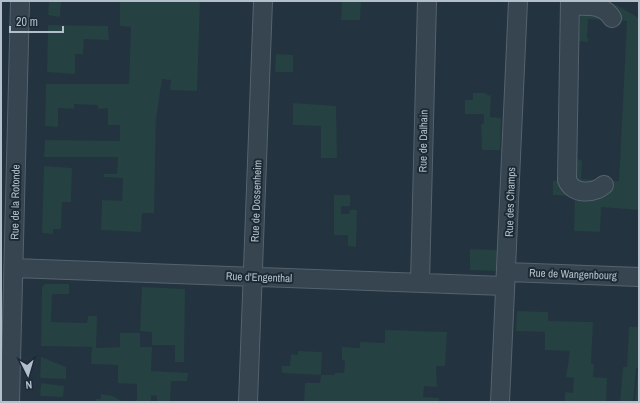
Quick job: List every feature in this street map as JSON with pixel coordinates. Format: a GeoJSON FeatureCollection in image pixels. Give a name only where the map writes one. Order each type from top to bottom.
{"type":"FeatureCollection","features":[{"type":"Feature","properties":{"kind":"street","name":"Rue de la Rotonde"},"geometry":{"type":"LineString","coordinates":[[10,402],[14,268],[9,78],[20,1]]}},
{"type":"Feature","properties":{"kind":"street","name":"Rue de Dossenheim"},"geometry":{"type":"LineString","coordinates":[[248,402],[264,1]]}},
{"type":"Feature","properties":{"kind":"street","name":"Rue de Dalhain"},"geometry":{"type":"LineString","coordinates":[[420,282],[427,1]]}},
{"type":"Feature","properties":{"kind":"street","name":"Rue des Champs"},"geometry":{"type":"LineString","coordinates":[[500,402],[518,1]]}},
{"type":"Feature","properties":{"kind":"street"},"geometry":{"type":"LineString","coordinates":[[604,185],[594,191],[577,191],[569,186],[567,180],[570,4],[600,7],[608,11],[612,18]]}},
{"type":"Feature","properties":{"kind":"street","name":"Rue d'Engenthal"},"geometry":{"type":"LineString","coordinates":[[14,268],[420,282],[506,279]]}},
{"type":"Feature","properties":{"kind":"street","name":"Rue de Wangenbourg"},"geometry":{"type":"LineString","coordinates":[[506,279],[639,277]]}},
{"type":"Feature","properties":{"kind":"green space"},"geometry":{"type":"Polygon","coordinates":[[[49,1],[61,1],[60,17],[48,15],[49,1]]]}},
{"type":"Feature","properties":{"kind":"green space"},"geometry":{"type":"Polygon","coordinates":[[[120,1],[200,1],[197,91],[170,90],[171,80],[162,79],[156,119],[154,213],[142,213],[141,232],[101,230],[102,200],[122,201],[123,178],[104,177],[104,174],[117,174],[118,157],[44,157],[45,140],[120,141],[120,125],[108,125],[108,108],[98,109],[98,105],[74,104],[74,109],[58,108],[58,127],[45,126],[46,84],[129,84],[131,27],[120,26],[120,1]]]}},
{"type":"Feature","properties":{"kind":"green space"},"geometry":{"type":"Polygon","coordinates":[[[342,1],[361,1],[360,20],[341,20],[342,1]]]}},
{"type":"Feature","properties":{"kind":"green space"},"geometry":{"type":"Polygon","coordinates":[[[586,1],[609,1],[639,18],[639,210],[601,207],[600,232],[574,231],[575,196],[553,195],[553,181],[559,181],[597,198],[608,192],[613,181],[619,181],[627,21],[588,19],[587,38],[589,40],[587,42],[579,41],[580,17],[586,13],[586,1]]]}},
{"type":"Feature","properties":{"kind":"green space"},"geometry":{"type":"Polygon","coordinates":[[[48,25],[108,26],[109,40],[84,39],[83,54],[75,54],[75,74],[47,72],[48,25]]]}},
{"type":"Feature","properties":{"kind":"green space"},"geometry":{"type":"Polygon","coordinates":[[[276,54],[293,55],[293,72],[275,72],[276,54]]]}},
{"type":"Feature","properties":{"kind":"green space"},"geometry":{"type":"Polygon","coordinates":[[[473,93],[484,93],[491,96],[490,117],[501,118],[500,150],[482,150],[481,124],[484,123],[484,114],[465,114],[465,100],[473,100],[473,93]]]}},
{"type":"Feature","properties":{"kind":"green space"},"geometry":{"type":"Polygon","coordinates":[[[293,103],[336,106],[337,158],[321,158],[321,126],[293,125],[293,103]]]}},
{"type":"Feature","properties":{"kind":"green space"},"geometry":{"type":"Polygon","coordinates":[[[576,158],[582,161],[581,179],[596,180],[596,184],[576,184],[576,158]]]}},
{"type":"Feature","properties":{"kind":"green space"},"geometry":{"type":"Polygon","coordinates":[[[44,166],[72,168],[71,202],[62,202],[61,229],[53,229],[53,234],[42,233],[44,166]]]}},
{"type":"Feature","properties":{"kind":"green space"},"geometry":{"type":"Polygon","coordinates":[[[334,195],[350,195],[350,206],[341,206],[341,214],[349,214],[350,210],[357,210],[356,247],[348,246],[348,235],[334,235],[334,195]]]}},
{"type":"Feature","properties":{"kind":"green space"},"geometry":{"type":"Polygon","coordinates":[[[470,249],[497,250],[496,271],[470,270],[470,249]]]}},
{"type":"Feature","properties":{"kind":"green space"},"geometry":{"type":"Polygon","coordinates":[[[45,284],[69,284],[69,294],[52,294],[51,322],[87,323],[88,316],[97,316],[96,348],[120,347],[120,333],[140,333],[140,347],[152,347],[151,371],[188,373],[187,381],[171,381],[170,401],[157,402],[157,396],[151,395],[151,402],[135,402],[137,399],[137,384],[118,383],[118,365],[91,364],[92,347],[41,346],[42,287],[45,284]]]}},
{"type":"Feature","properties":{"kind":"green space"},"geometry":{"type":"Polygon","coordinates":[[[142,287],[185,289],[184,362],[175,362],[175,345],[152,345],[152,332],[140,331],[142,287]]]}},
{"type":"Feature","properties":{"kind":"green space"},"geometry":{"type":"Polygon","coordinates":[[[517,311],[548,312],[548,321],[593,322],[591,364],[594,364],[593,377],[607,378],[606,402],[565,402],[565,392],[573,393],[574,378],[566,377],[570,351],[545,350],[545,332],[516,331],[517,311]]]}},
{"type":"Feature","properties":{"kind":"green space"},"geometry":{"type":"Polygon","coordinates":[[[629,327],[639,327],[639,402],[635,402],[638,368],[636,368],[633,402],[620,402],[623,367],[627,367],[629,327]]]}},
{"type":"Feature","properties":{"kind":"green space"},"geometry":{"type":"Polygon","coordinates":[[[385,330],[447,332],[445,366],[436,366],[437,387],[424,386],[423,397],[439,398],[439,402],[304,402],[305,383],[320,383],[321,375],[335,375],[335,373],[344,373],[345,361],[342,360],[342,347],[360,348],[360,342],[385,343],[385,330]]]}},
{"type":"Feature","properties":{"kind":"green space"},"geometry":{"type":"Polygon","coordinates":[[[298,351],[322,352],[321,375],[282,373],[282,366],[290,366],[291,354],[298,355],[298,351]]]}},
{"type":"Feature","properties":{"kind":"green space"},"geometry":{"type":"Polygon","coordinates":[[[41,357],[66,367],[67,379],[40,378],[41,357]]]}},
{"type":"Feature","properties":{"kind":"green space"},"geometry":{"type":"Polygon","coordinates":[[[41,383],[64,386],[63,397],[40,396],[41,383]]]}},
{"type":"Feature","properties":{"kind":"green space"},"geometry":{"type":"Polygon","coordinates":[[[101,394],[113,396],[123,402],[96,402],[96,399],[101,399],[101,394]]]}}]}
